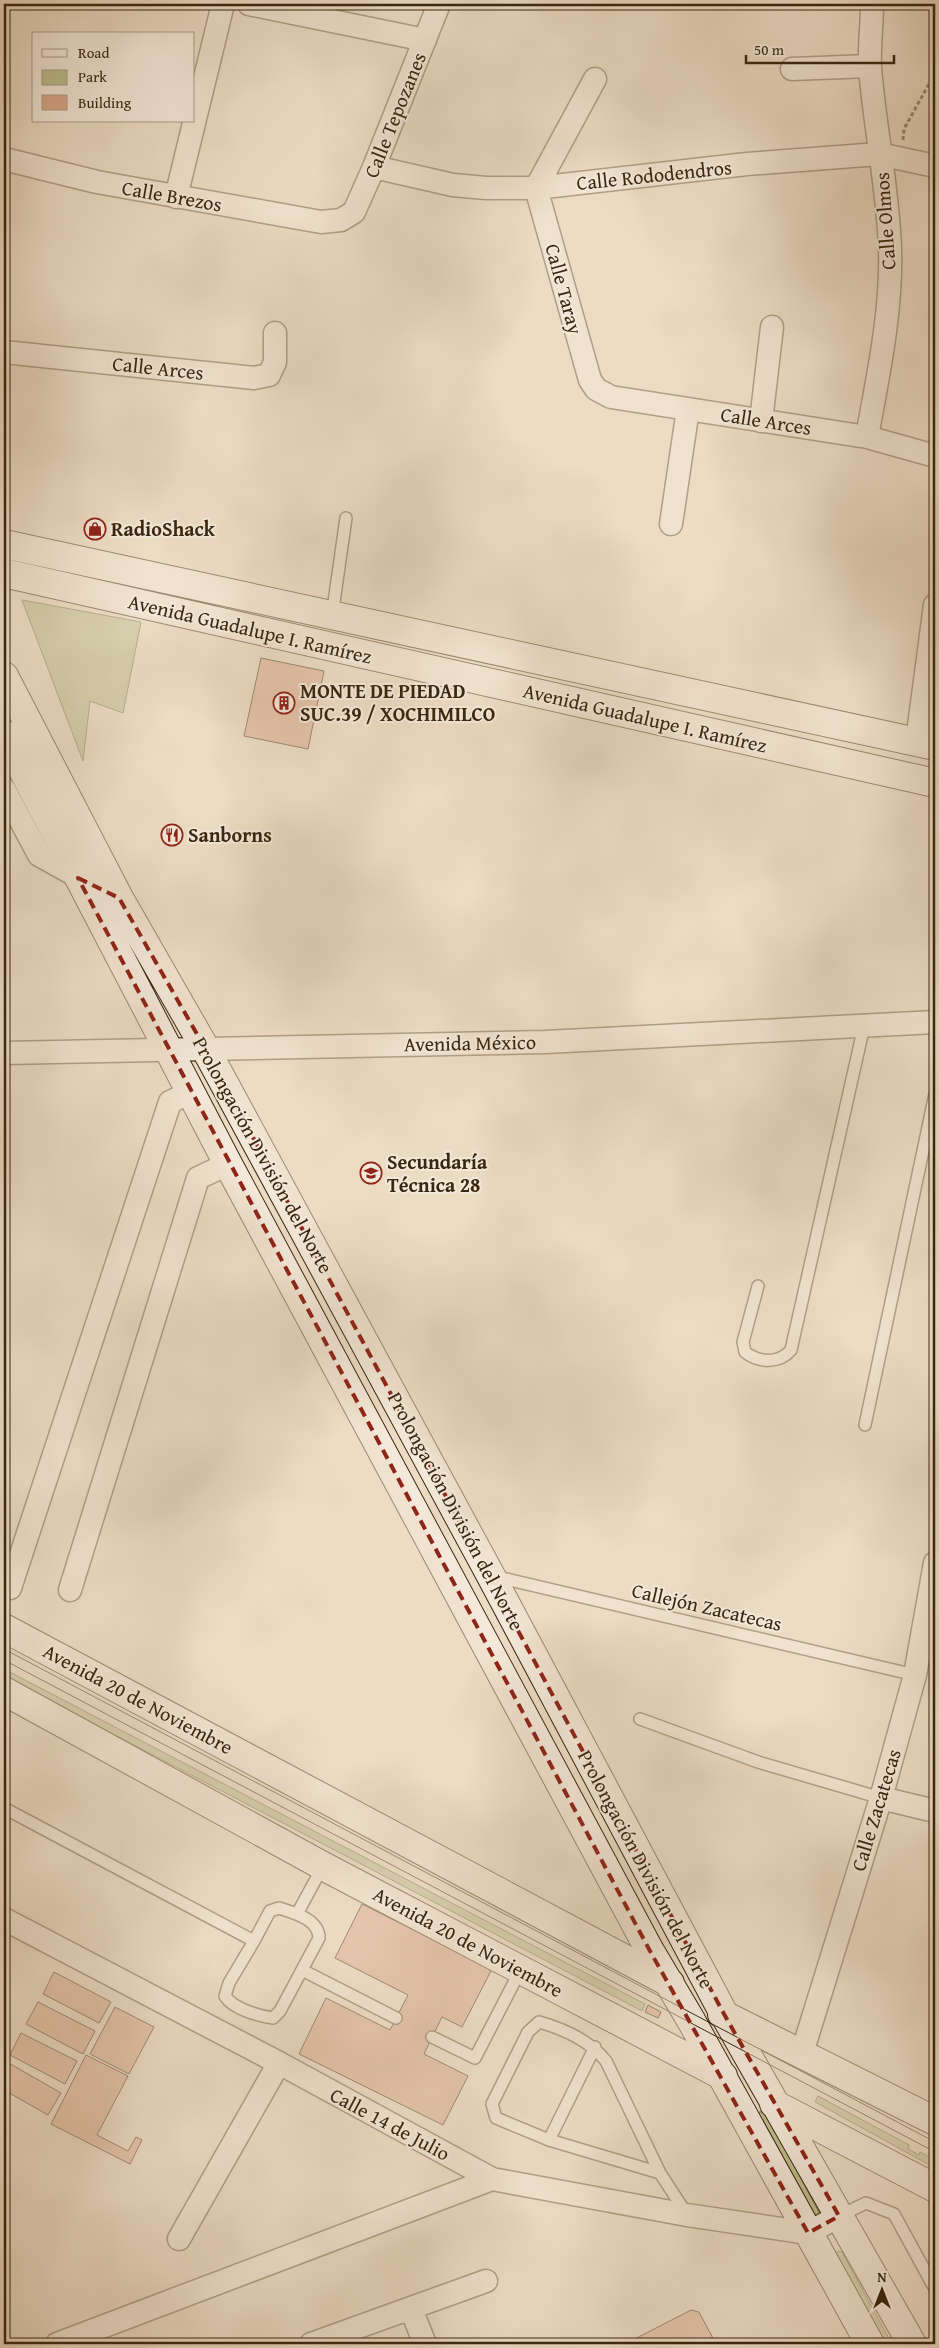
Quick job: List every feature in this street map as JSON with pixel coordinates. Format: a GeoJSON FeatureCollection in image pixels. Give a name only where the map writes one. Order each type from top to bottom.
{"type":"FeatureCollection","features":[{"type":"Feature","properties":{"kind":"main road","name":"Avenida Guadalupe I. Ramírez"},"geometry":{"type":"LineString","coordinates":[[4,544],[926,743]]}},
{"type":"Feature","properties":{"kind":"main road","name":"Avenida Guadalupe I. Ramírez"},"geometry":{"type":"LineString","coordinates":[[4,573],[935,783]]}},
{"type":"Feature","properties":{"kind":"main road","name":"Prolongación División del Norte"},"geometry":{"type":"LineString","coordinates":[[4,676],[119,898],[205,1048],[491,1576],[724,2014],[912,2344]]}},
{"type":"Feature","properties":{"kind":"main road","name":"Prolongación División del Norte"},"geometry":{"type":"LineString","coordinates":[[4,734],[228,1164],[668,1982],[870,2344]]}},
{"type":"Feature","properties":{"kind":"main road","name":"Avenida 20 de Noviembre"},"geometry":{"type":"LineString","coordinates":[[4,1628],[668,1982],[724,2014],[935,2121]]}},
{"type":"Feature","properties":{"kind":"main road","name":"Avenida 20 de Noviembre"},"geometry":{"type":"LineString","coordinates":[[4,1691],[323,1866],[935,2188]]}},
{"type":"Feature","properties":{"kind":"street"},"geometry":{"type":"LineString","coordinates":[[195,119],[223,4]]}},
{"type":"Feature","properties":{"kind":"street"},"geometry":{"type":"LineString","coordinates":[[250,4],[425,40]]}},
{"type":"Feature","properties":{"kind":"street","name":"Calle Tepozanes"},"geometry":{"type":"LineString","coordinates":[[341,220],[354,212],[439,4]]}},
{"type":"Feature","properties":{"kind":"street","name":"Calle Olmos"},"geometry":{"type":"LineString","coordinates":[[867,437],[887,321],[890,250],[885,181],[889,156],[870,66],[872,4]]}},
{"type":"Feature","properties":{"kind":"street"},"geometry":{"type":"LineString","coordinates":[[792,69],[870,66]]}},
{"type":"Feature","properties":{"kind":"street"},"geometry":{"type":"LineString","coordinates":[[536,188],[595,79]]}},
{"type":"Feature","properties":{"kind":"street"},"geometry":{"type":"LineString","coordinates":[[176,197],[194,122]]}},
{"type":"Feature","properties":{"kind":"street","name":"Calle Rododendros"},"geometry":{"type":"LineString","coordinates":[[374,167],[453,184],[486,188],[536,188],[748,164],[889,156],[935,166]]}},
{"type":"Feature","properties":{"kind":"street","name":"Calle Brezos"},"geometry":{"type":"LineString","coordinates":[[4,159],[97,182],[176,197],[321,222],[341,220]]}},
{"type":"Feature","properties":{"kind":"street","name":"Calle Taray"},"geometry":{"type":"LineString","coordinates":[[536,188],[590,380],[596,390]]}},
{"type":"Feature","properties":{"kind":"street"},"geometry":{"type":"LineString","coordinates":[[762,421],[772,327]]}},
{"type":"Feature","properties":{"kind":"street","name":"Calle Arces"},"geometry":{"type":"LineString","coordinates":[[4,352],[254,378],[269,375],[275,362],[275,333]]}},
{"type":"Feature","properties":{"kind":"street","name":"Calle Arces"},"geometry":{"type":"LineString","coordinates":[[596,390],[611,397],[867,437],[935,456]]}},
{"type":"Feature","properties":{"kind":"street"},"geometry":{"type":"LineString","coordinates":[[671,524],[688,409]]}},
{"type":"Feature","properties":{"kind":"street"},"geometry":{"type":"LineString","coordinates":[[926,743],[935,605]]}},
{"type":"Feature","properties":{"kind":"street"},"geometry":{"type":"LineString","coordinates":[[4,788],[39,855],[78,878],[92,882],[119,898]]}},
{"type":"Feature","properties":{"kind":"street","name":"Avenida México"},"geometry":{"type":"LineString","coordinates":[[4,1052],[546,1042],[935,1022]]}},
{"type":"Feature","properties":{"kind":"street"},"geometry":{"type":"LineString","coordinates":[[10,1588],[170,1102],[191,1092]]}},
{"type":"Feature","properties":{"kind":"street"},"geometry":{"type":"LineString","coordinates":[[70,1590],[198,1178],[228,1164]]}},
{"type":"Feature","properties":{"kind":"street","name":"Calle Zacatecas"},"geometry":{"type":"LineString","coordinates":[[802,2053],[881,1798],[915,1675],[935,1562]]}},
{"type":"Feature","properties":{"kind":"street"},"geometry":{"type":"LineString","coordinates":[[881,1798],[935,1811]]}},
{"type":"Feature","properties":{"kind":"street","name":"Calle 14 de Julio"},"geometry":{"type":"LineString","coordinates":[[4,1920],[279,2063],[492,2179],[688,2215],[808,2233]]}},
{"type":"Feature","properties":{"kind":"street"},"geometry":{"type":"LineString","coordinates":[[179,2240],[279,2063]]}},
{"type":"Feature","properties":{"kind":"street"},"geometry":{"type":"LineString","coordinates":[[57,2344],[492,2179]]}},
{"type":"Feature","properties":{"kind":"street"},"geometry":{"type":"LineString","coordinates":[[808,2233],[840,2216]]}},
{"type":"Feature","properties":{"kind":"street"},"geometry":{"type":"LineString","coordinates":[[311,2344],[486,2281]]}},
{"type":"Feature","properties":{"kind":"street"},"geometry":{"type":"LineString","coordinates":[[411,2309],[425,2344]]}},
{"type":"Feature","properties":{"kind":"lane"},"geometry":{"type":"LineString","coordinates":[[332,616],[346,518]]}},
{"type":"Feature","properties":{"kind":"lane"},"geometry":{"type":"LineString","coordinates":[[758,1286],[743,1342],[745,1352],[752,1358],[772,1361],[785,1358],[791,1350],[864,1026]]}},
{"type":"Feature","properties":{"kind":"lane"},"geometry":{"type":"LineString","coordinates":[[865,1425],[935,1094]]}},
{"type":"Feature","properties":{"kind":"lane","name":"Callejón Zacatecas"},"geometry":{"type":"LineString","coordinates":[[491,1576],[915,1675]]}},
{"type":"Feature","properties":{"kind":"lane"},"geometry":{"type":"LineString","coordinates":[[640,1719],[758,1762],[881,1798]]}},
{"type":"Feature","properties":{"kind":"lane"},"geometry":{"type":"LineString","coordinates":[[4,1808],[254,1941]]}},
{"type":"Feature","properties":{"kind":"lane"},"geometry":{"type":"LineString","coordinates":[[297,1914],[323,1866]]}},
{"type":"Feature","properties":{"kind":"lane"},"geometry":{"type":"LineString","coordinates":[[279,1908],[297,1914],[313,1923],[319,1931],[319,1938],[280,2011],[273,2018],[262,2017],[229,2002],[225,1996],[229,1984],[270,1911],[279,1908]]}},
{"type":"Feature","properties":{"kind":"lane"},"geometry":{"type":"LineString","coordinates":[[432,2037],[475,2058],[520,1969]]}},
{"type":"Feature","properties":{"kind":"lane"},"geometry":{"type":"LineString","coordinates":[[302,1970],[396,2018]]}},
{"type":"Feature","properties":{"kind":"lane"},"geometry":{"type":"LineString","coordinates":[[660,2173],[549,2140],[496,2118],[492,2104],[528,2032],[538,2022],[552,2026],[595,2047],[606,2061],[660,2173],[688,2215]]}},
{"type":"Feature","properties":{"kind":"lane"},"geometry":{"type":"LineString","coordinates":[[549,2140],[595,2047]]}},
{"type":"Feature","properties":{"kind":"lane"},"geometry":{"type":"LineString","coordinates":[[840,2216],[866,2203],[894,2214],[935,2289]]}},
{"type":"Feature","properties":{"kind":"path"},"geometry":{"type":"LineString","coordinates":[[889,156],[935,73]]}},
{"type":"Feature","properties":{"kind":"highlighted area"},"geometry":{"type":"Polygon","coordinates":[[[78,878],[119,898],[205,1048],[724,2014],[839,2216],[808,2233],[650,1951],[78,878]]]}},
{"type":"Feature","properties":{"kind":"green space"},"geometry":{"type":"Polygon","coordinates":[[[22,600],[141,622],[123,713],[90,701],[83,761],[22,600]]]}},
{"type":"Feature","properties":{"kind":"green space"},"geometry":{"type":"Polygon","coordinates":[[[4,1669],[645,2004],[642,2011],[4,1677],[4,1669]]]}},
{"type":"Feature","properties":{"kind":"green space"},"geometry":{"type":"Polygon","coordinates":[[[818,2096],[909,2145],[908,2149],[919,2155],[920,2152],[935,2160],[935,2168],[815,2102],[818,2096]]]}},
{"type":"Feature","properties":{"kind":"green space"},"geometry":{"type":"Polygon","coordinates":[[[765,2111],[821,2216],[816,2221],[755,2113],[765,2111]]]}},
{"type":"Feature","properties":{"kind":"green space"},"geometry":{"type":"Polygon","coordinates":[[[839,2251],[842,2252],[892,2344],[880,2344],[833,2255],[839,2251]]]}},
{"type":"Feature","properties":{"kind":"building","name":"MONTE DE PIEDAD SUC.39 / XOCHIMILCO"},"geometry":{"type":"Polygon","coordinates":[[[261,658],[324,671],[308,749],[244,736],[261,658]]]}},
{"type":"Feature","properties":{"kind":"building"},"geometry":{"type":"Polygon","coordinates":[[[362,1904],[492,1969],[462,2027],[442,2017],[424,2054],[468,2076],[443,2125],[299,2054],[326,1998],[390,2030],[408,1995],[335,1958],[362,1904]]]}},
{"type":"Feature","properties":{"kind":"building"},"geometry":{"type":"Polygon","coordinates":[[[54,1972],[111,2002],[99,2023],[43,1994],[54,1972]]]}},
{"type":"Feature","properties":{"kind":"building"},"geometry":{"type":"Polygon","coordinates":[[[38,2002],[95,2031],[83,2054],[26,2024],[38,2002]]]}},
{"type":"Feature","properties":{"kind":"building"},"geometry":{"type":"Polygon","coordinates":[[[648,2005],[661,2012],[658,2018],[645,2012],[648,2005]]]}},
{"type":"Feature","properties":{"kind":"building"},"geometry":{"type":"Polygon","coordinates":[[[115,2007],[154,2027],[129,2074],[90,2054],[115,2007]]]}},
{"type":"Feature","properties":{"kind":"building"},"geometry":{"type":"Polygon","coordinates":[[[21,2033],[77,2061],[65,2084],[10,2055],[21,2033]]]}},
{"type":"Feature","properties":{"kind":"building"},"geometry":{"type":"Polygon","coordinates":[[[86,2055],[128,2076],[97,2135],[128,2151],[136,2137],[142,2140],[130,2164],[51,2124],[86,2055]]]}},
{"type":"Feature","properties":{"kind":"building"},"geometry":{"type":"Polygon","coordinates":[[[7,2062],[61,2093],[48,2115],[4,2090],[4,2066],[7,2062]]]}},
{"type":"Feature","properties":{"kind":"building"},"geometry":{"type":"Polygon","coordinates":[[[691,2310],[699,2312],[716,2344],[625,2344],[691,2310]]]}},
{"type":"Feature","properties":{"kind":"tram line"},"geometry":{"type":"LineString","coordinates":[[4,1649],[935,2142]]}},
{"type":"Feature","properties":{"kind":"tram line"},"geometry":{"type":"LineString","coordinates":[[4,1660],[935,2152]]}},
{"type":"Feature","properties":{"kind":"place","name":"RadioShack"},"geometry":{"type":"Point","coordinates":[95,529]}},
{"type":"Feature","properties":{"kind":"place","name":"MONTE DE PIEDAD SUC.39 / XOCHIMILCO"},"geometry":{"type":"Point","coordinates":[284,703]}},
{"type":"Feature","properties":{"kind":"place","name":"Sanborns"},"geometry":{"type":"Point","coordinates":[172,835]}},
{"type":"Feature","properties":{"kind":"place","name":"Secundaría Técnica 28"},"geometry":{"type":"Point","coordinates":[371,1173]}}]}
